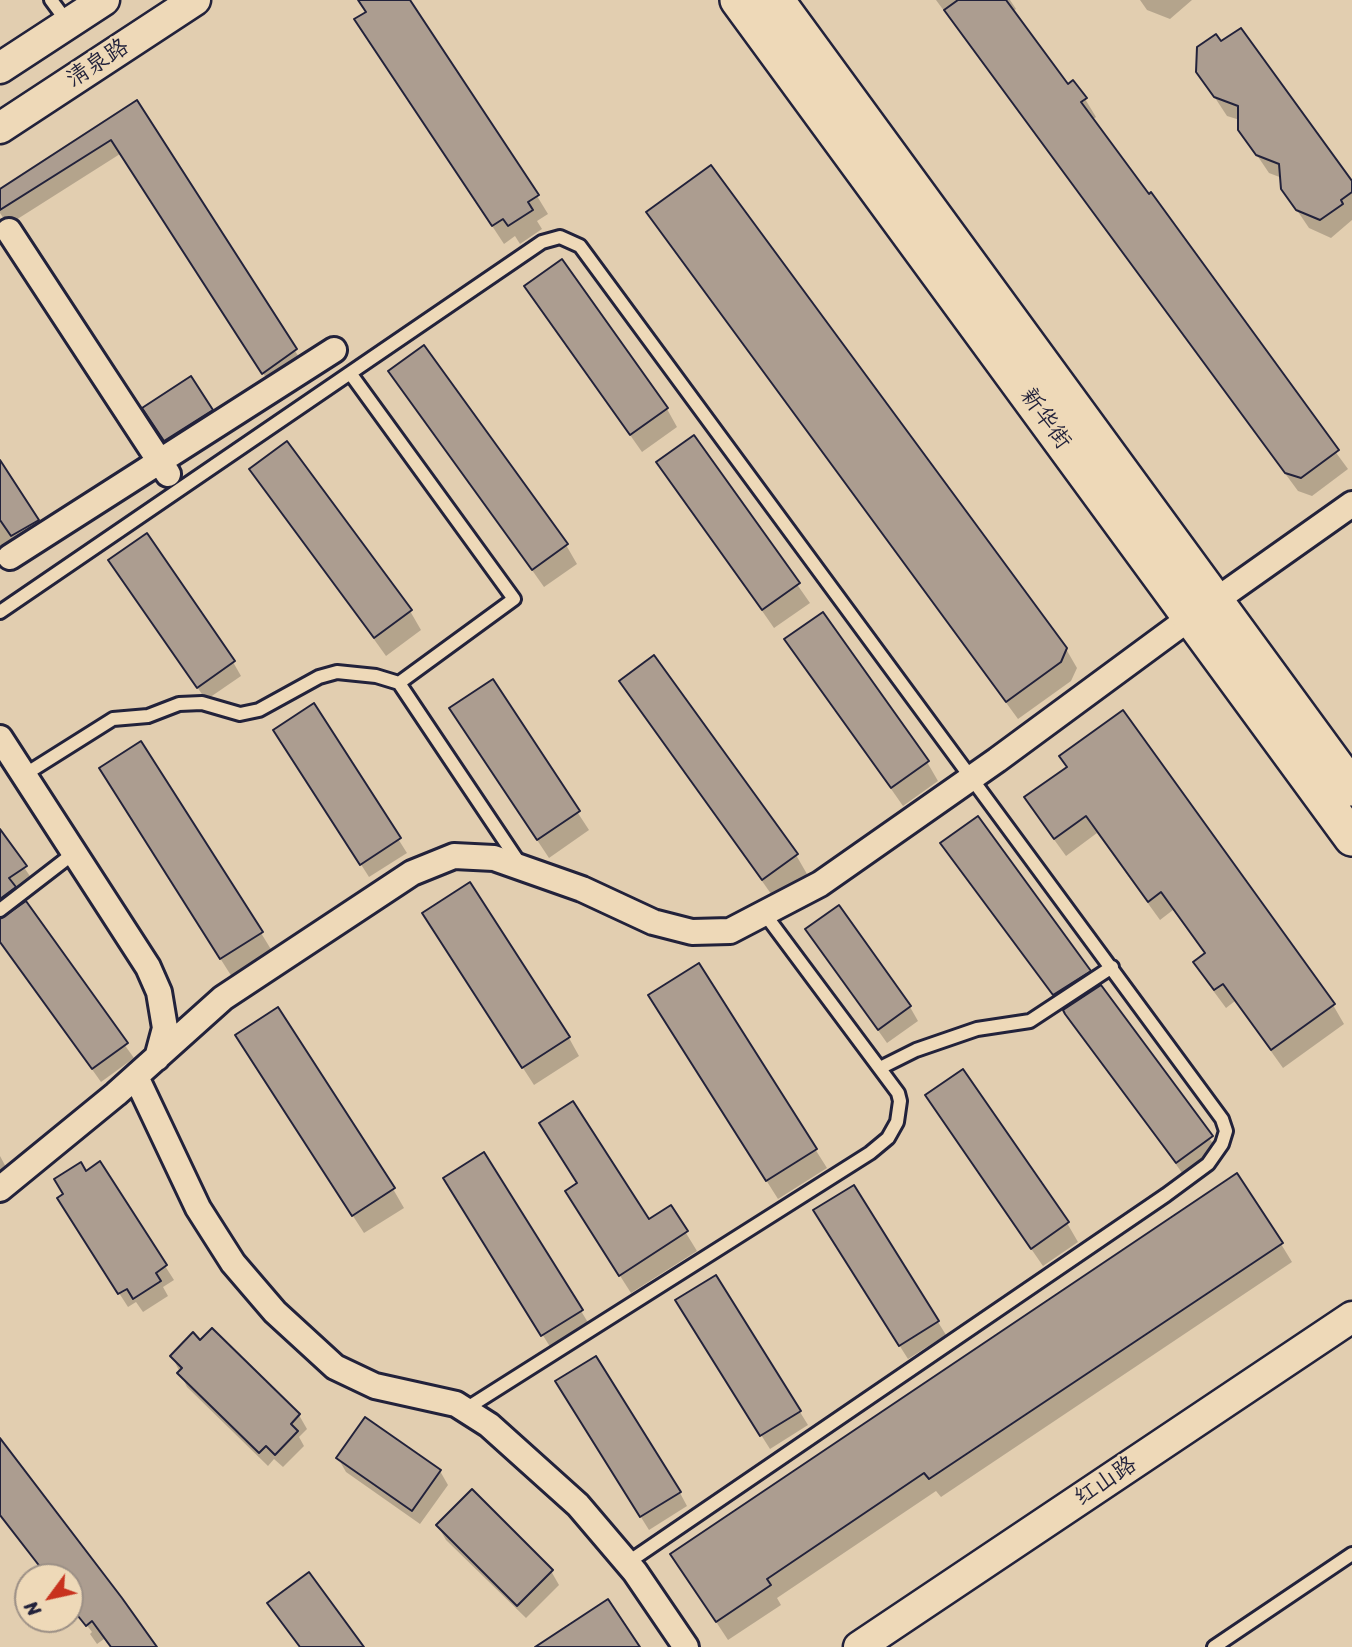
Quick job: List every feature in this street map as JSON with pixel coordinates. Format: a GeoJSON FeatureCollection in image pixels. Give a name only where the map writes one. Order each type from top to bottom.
{"type":"FeatureCollection","features":[{"type":"Feature","properties":{"kind":"main road","name":"新华街"},"geometry":{"type":"LineString","coordinates":[[738,0],[1203,609],[1352,788]]}},
{"type":"Feature","properties":{"kind":"main road","name":"新华街"},"geometry":{"type":"LineString","coordinates":[[776,0],[1203,609],[1352,838]]}},
{"type":"Feature","properties":{"kind":"street"},"geometry":{"type":"LineString","coordinates":[[0,68],[60,12],[104,0]]}},
{"type":"Feature","properties":{"kind":"street","name":"清泉路"},"geometry":{"type":"LineString","coordinates":[[0,128],[195,0]]}},
{"type":"Feature","properties":{"kind":"street"},"geometry":{"type":"LineString","coordinates":[[9,232],[164,468]]}},
{"type":"Feature","properties":{"kind":"street"},"geometry":{"type":"LineString","coordinates":[[10,557],[164,468],[334,350]]}},
{"type":"Feature","properties":{"kind":"street"},"geometry":{"type":"LineString","coordinates":[[0,1189],[136,1077],[223,998],[412,873],[454,856],[494,858],[522,867],[582,889],[653,922],[692,932],[730,931],[820,884],[1352,504]]}},
{"type":"Feature","properties":{"kind":"street"},"geometry":{"type":"LineString","coordinates":[[0,738],[148,967],[159,992],[164,1028],[157,1058]]}},
{"type":"Feature","properties":{"kind":"street"},"geometry":{"type":"LineString","coordinates":[[136,1077],[198,1208],[233,1263],[275,1312],[335,1367],[375,1386],[456,1404],[489,1425],[578,1505],[628,1563],[686,1647]]}},
{"type":"Feature","properties":{"kind":"street","name":"红山路"},"geometry":{"type":"LineString","coordinates":[[859,1647],[1352,1317]]}},
{"type":"Feature","properties":{"kind":"lane"},"geometry":{"type":"LineString","coordinates":[[0,612],[542,242],[560,237],[580,246],[1222,1119],[1226,1131],[1208,1164],[628,1563]]}},
{"type":"Feature","properties":{"kind":"lane"},"geometry":{"type":"LineString","coordinates":[[349,373],[514,599],[399,683]]}},
{"type":"Feature","properties":{"kind":"lane"},"geometry":{"type":"LineString","coordinates":[[24,775],[113,719],[148,716],[179,704],[202,703],[240,714],[259,709],[319,677],[337,672],[376,676],[399,683],[522,867]]}},
{"type":"Feature","properties":{"kind":"lane"},"geometry":{"type":"LineString","coordinates":[[0,910],[75,853]]}},
{"type":"Feature","properties":{"kind":"lane"},"geometry":{"type":"LineString","coordinates":[[464,1410],[870,1153],[888,1138],[897,1122],[901,1101],[898,1093],[764,913]]}},
{"type":"Feature","properties":{"kind":"lane"},"geometry":{"type":"LineString","coordinates":[[880,1068],[977,1028],[1030,1021],[1112,967]]}},
{"type":"Feature","properties":{"kind":"lane"},"geometry":{"type":"LineString","coordinates":[[1213,1647],[1352,1554]]}},
{"type":"Feature","properties":{"kind":"building"},"geometry":{"type":"Polygon","coordinates":[[[358,0],[410,0],[539,195],[528,202],[533,210],[508,226],[503,219],[492,226],[354,19],[366,12],[358,0]]]}},
{"type":"Feature","properties":{"kind":"building"},"geometry":{"type":"Polygon","coordinates":[[[958,0],[1006,0],[1068,84],[1073,80],[1087,98],[1081,102],[1149,194],[1151,192],[1339,450],[1301,478],[1285,473],[944,10],[958,0]]]}},
{"type":"Feature","properties":{"kind":"building"},"geometry":{"type":"Polygon","coordinates":[[[1241,28],[1352,181],[1352,192],[1341,200],[1343,204],[1320,220],[1296,210],[1281,189],[1279,164],[1256,155],[1238,130],[1238,106],[1214,97],[1196,72],[1197,47],[1216,34],[1221,41],[1241,28]]]}},
{"type":"Feature","properties":{"kind":"building"},"geometry":{"type":"Polygon","coordinates":[[[137,100],[297,349],[262,374],[111,140],[0,210],[0,189],[137,100]]]}},
{"type":"Feature","properties":{"kind":"building"},"geometry":{"type":"Polygon","coordinates":[[[711,165],[1067,648],[1061,662],[1006,702],[646,212],[711,165]]]}},
{"type":"Feature","properties":{"kind":"building"},"geometry":{"type":"Polygon","coordinates":[[[562,259],[668,408],[630,435],[524,286],[562,259]]]}},
{"type":"Feature","properties":{"kind":"building"},"geometry":{"type":"Polygon","coordinates":[[[424,345],[568,544],[532,570],[388,371],[424,345]]]}},
{"type":"Feature","properties":{"kind":"building"},"geometry":{"type":"Polygon","coordinates":[[[191,376],[213,410],[164,441],[142,408],[191,376]]]}},
{"type":"Feature","properties":{"kind":"building"},"geometry":{"type":"Polygon","coordinates":[[[694,435],[800,583],[762,610],[656,462],[694,435]]]}},
{"type":"Feature","properties":{"kind":"building"},"geometry":{"type":"Polygon","coordinates":[[[287,441],[412,610],[374,638],[249,469],[287,441]]]}},
{"type":"Feature","properties":{"kind":"building"},"geometry":{"type":"Polygon","coordinates":[[[0,460],[39,520],[11,536],[0,520],[0,460]]]}},
{"type":"Feature","properties":{"kind":"building"},"geometry":{"type":"Polygon","coordinates":[[[147,533],[235,661],[197,688],[108,560],[147,533]]]}},
{"type":"Feature","properties":{"kind":"building"},"geometry":{"type":"Polygon","coordinates":[[[823,612],[929,761],[891,788],[784,639],[823,612]]]}},
{"type":"Feature","properties":{"kind":"building"},"geometry":{"type":"Polygon","coordinates":[[[654,655],[798,854],[762,880],[619,681],[654,655]]]}},
{"type":"Feature","properties":{"kind":"building"},"geometry":{"type":"Polygon","coordinates":[[[493,679],[580,811],[537,840],[449,708],[493,679]]]}},
{"type":"Feature","properties":{"kind":"building"},"geometry":{"type":"Polygon","coordinates":[[[314,703],[401,838],[360,865],[273,730],[314,703]]]}},
{"type":"Feature","properties":{"kind":"building"},"geometry":{"type":"Polygon","coordinates":[[[1123,710],[1335,1004],[1271,1050],[1223,984],[1214,990],[1193,962],[1205,953],[1161,892],[1148,902],[1086,816],[1054,839],[1024,797],[1067,767],[1059,756],[1123,710]]]}},
{"type":"Feature","properties":{"kind":"building"},"geometry":{"type":"Polygon","coordinates":[[[141,741],[263,932],[220,959],[99,768],[141,741]]]}},
{"type":"Feature","properties":{"kind":"building"},"geometry":{"type":"Polygon","coordinates":[[[978,816],[1091,971],[1053,995],[940,843],[978,816]]]}},
{"type":"Feature","properties":{"kind":"building"},"geometry":{"type":"Polygon","coordinates":[[[0,829],[27,866],[9,878],[16,887],[0,899],[0,829]]]}},
{"type":"Feature","properties":{"kind":"building"},"geometry":{"type":"Polygon","coordinates":[[[470,882],[570,1037],[522,1068],[422,913],[470,882]]]}},
{"type":"Feature","properties":{"kind":"building"},"geometry":{"type":"Polygon","coordinates":[[[26,901],[128,1043],[92,1069],[0,942],[0,919],[26,901]]]}},
{"type":"Feature","properties":{"kind":"building"},"geometry":{"type":"Polygon","coordinates":[[[839,905],[911,1006],[878,1030],[805,929],[839,905]]]}},
{"type":"Feature","properties":{"kind":"building"},"geometry":{"type":"Polygon","coordinates":[[[699,963],[817,1149],[766,1181],[648,995],[699,963]]]}},
{"type":"Feature","properties":{"kind":"building"},"geometry":{"type":"Polygon","coordinates":[[[1101,985],[1213,1136],[1176,1163],[1063,1010],[1101,985]]]}},
{"type":"Feature","properties":{"kind":"building"},"geometry":{"type":"Polygon","coordinates":[[[278,1007],[395,1188],[352,1216],[235,1035],[278,1007]]]}},
{"type":"Feature","properties":{"kind":"building"},"geometry":{"type":"Polygon","coordinates":[[[963,1069],[1069,1222],[1031,1249],[925,1095],[963,1069]]]}},
{"type":"Feature","properties":{"kind":"building"},"geometry":{"type":"Polygon","coordinates":[[[573,1101],[649,1219],[671,1205],[688,1231],[619,1276],[565,1191],[577,1183],[539,1123],[573,1101]]]}},
{"type":"Feature","properties":{"kind":"building"},"geometry":{"type":"Polygon","coordinates":[[[484,1152],[583,1310],[541,1336],[443,1178],[484,1152]]]}},
{"type":"Feature","properties":{"kind":"building"},"geometry":{"type":"Polygon","coordinates":[[[100,1161],[167,1265],[156,1273],[161,1281],[133,1299],[127,1289],[118,1294],[57,1198],[63,1194],[54,1179],[81,1162],[86,1171],[100,1161]]]}},
{"type":"Feature","properties":{"kind":"building"},"geometry":{"type":"Polygon","coordinates":[[[1237,1173],[1283,1243],[929,1479],[924,1473],[767,1579],[771,1585],[716,1622],[670,1554],[1237,1173]]]}},
{"type":"Feature","properties":{"kind":"building"},"geometry":{"type":"Polygon","coordinates":[[[854,1185],[939,1321],[899,1346],[813,1210],[854,1185]]]}},
{"type":"Feature","properties":{"kind":"building"},"geometry":{"type":"Polygon","coordinates":[[[716,1275],[801,1411],[760,1436],[675,1300],[716,1275]]]}},
{"type":"Feature","properties":{"kind":"building"},"geometry":{"type":"Polygon","coordinates":[[[212,1328],[300,1414],[291,1424],[298,1431],[275,1455],[266,1446],[259,1453],[177,1373],[182,1368],[170,1356],[193,1332],[200,1340],[212,1328]]]}},
{"type":"Feature","properties":{"kind":"building"},"geometry":{"type":"Polygon","coordinates":[[[596,1356],[681,1492],[640,1517],[555,1381],[596,1356]]]}},
{"type":"Feature","properties":{"kind":"building"},"geometry":{"type":"Polygon","coordinates":[[[365,1417],[441,1470],[412,1511],[336,1458],[365,1417]]]}},
{"type":"Feature","properties":{"kind":"building"},"geometry":{"type":"Polygon","coordinates":[[[0,1438],[157,1647],[111,1647],[92,1621],[86,1626],[84,1563],[37,1563],[0,1515],[0,1438]]]}},
{"type":"Feature","properties":{"kind":"building"},"geometry":{"type":"Polygon","coordinates":[[[472,1489],[553,1570],[517,1606],[436,1525],[472,1489]]]}},
{"type":"Feature","properties":{"kind":"building"},"geometry":{"type":"Polygon","coordinates":[[[309,1572],[364,1647],[300,1647],[267,1603],[309,1572]]]}},
{"type":"Feature","properties":{"kind":"building"},"geometry":{"type":"Polygon","coordinates":[[[608,1599],[640,1647],[535,1647],[608,1599]]]}}]}
